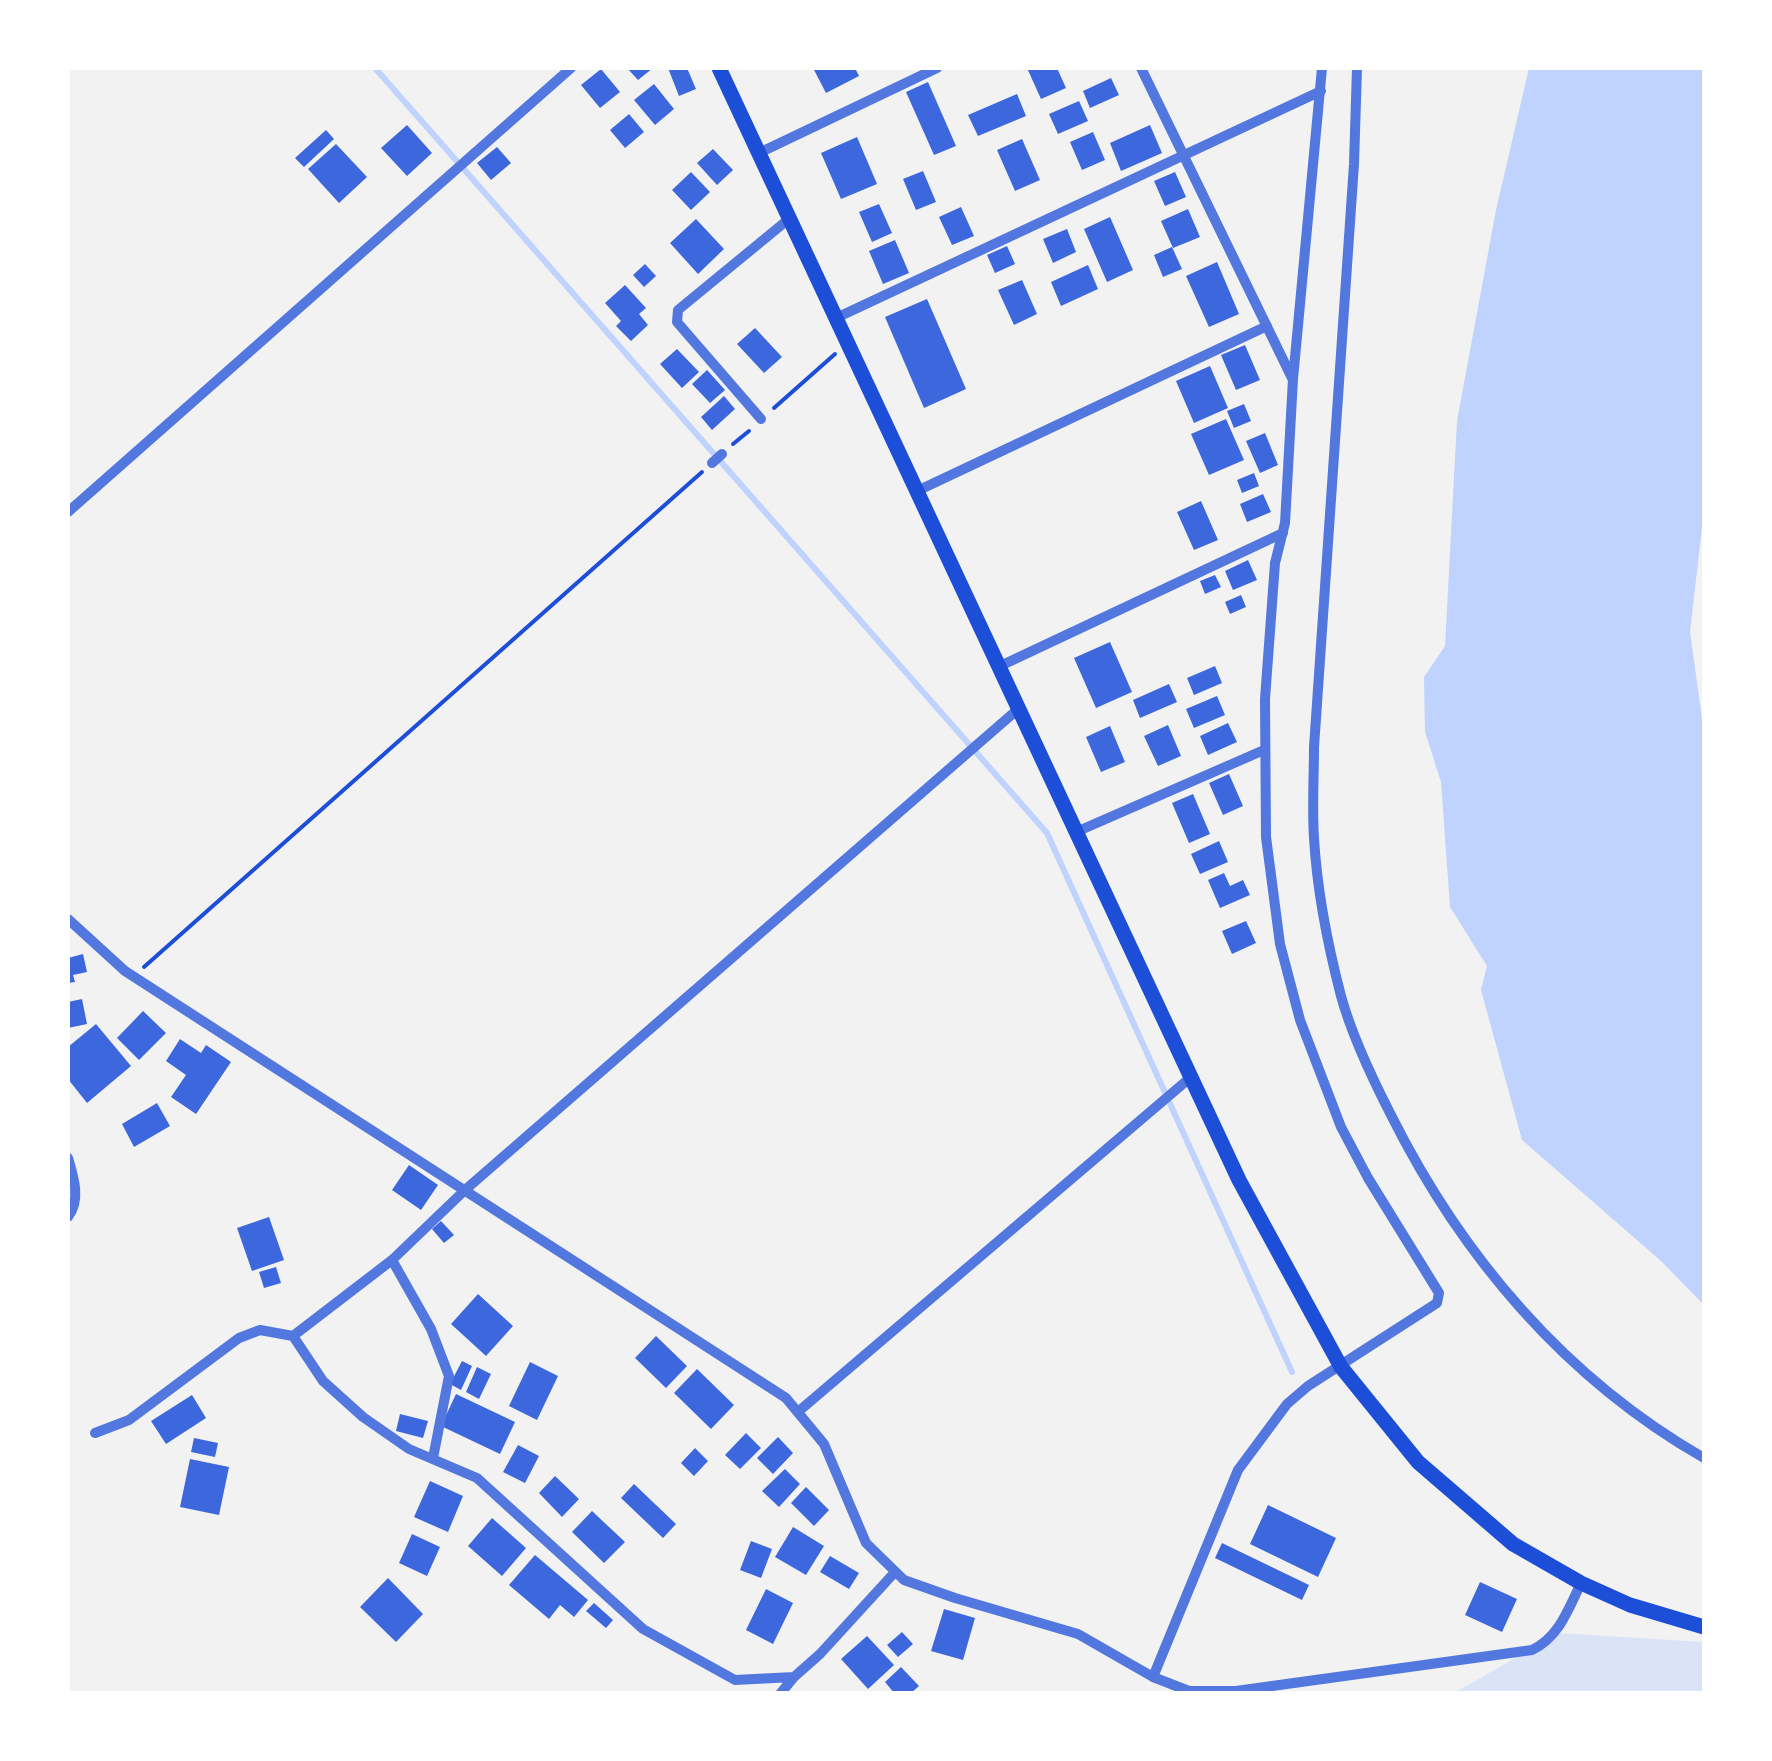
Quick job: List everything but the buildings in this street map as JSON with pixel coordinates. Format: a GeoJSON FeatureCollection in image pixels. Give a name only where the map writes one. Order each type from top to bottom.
{"type":"FeatureCollection","features":[{"type":"Feature","properties":{"kind":"main road"},"geometry":{"type":"LineString","coordinates":[[719,68],[1248,1197],[1341,1367],[1431,1474],[1513,1544],[1581,1584],[1630,1605],[1704,1626]]}},
{"type":"Feature","properties":{"kind":"street"},"geometry":{"type":"LineString","coordinates":[[68,512],[571,68]]}},
{"type":"Feature","properties":{"kind":"street"},"geometry":{"type":"LineString","coordinates":[[760,154],[937,68]]}},
{"type":"Feature","properties":{"kind":"street"},"geometry":{"type":"LineString","coordinates":[[1141,68],[1293,379]]}},
{"type":"Feature","properties":{"kind":"street"},"geometry":{"type":"LineString","coordinates":[[1152,1677],[1238,1470],[1286,1404],[1437,1303],[1439,1293],[1341,1127],[1300,1020],[1280,944],[1266,837],[1264,750],[1274,563],[1283,533],[1322,68]]}},
{"type":"Feature","properties":{"kind":"street"},"geometry":{"type":"LineString","coordinates":[[1357,68],[1346,296],[1314,747],[1314,839],[1342,998],[1376,1084],[1416,1166],[1486,1270],[1535,1326],[1617,1401],[1704,1458]]}},
{"type":"Feature","properties":{"kind":"street"},"geometry":{"type":"LineString","coordinates":[[836,318],[1322,91]]}},
{"type":"Feature","properties":{"kind":"street"},"geometry":{"type":"LineString","coordinates":[[761,419],[677,322],[678,310],[790,218]]}},
{"type":"Feature","properties":{"kind":"street"},"geometry":{"type":"LineString","coordinates":[[918,490],[1268,326]]}},
{"type":"Feature","properties":{"kind":"street"},"geometry":{"type":"LineString","coordinates":[[712,463],[722,454]]}},
{"type":"Feature","properties":{"kind":"street"},"geometry":{"type":"LineString","coordinates":[[998,667],[1283,533]]}},
{"type":"Feature","properties":{"kind":"street"},"geometry":{"type":"LineString","coordinates":[[293,1336],[392,1260],[464,1190],[1017,710]]}},
{"type":"Feature","properties":{"kind":"street"},"geometry":{"type":"LineString","coordinates":[[1076,832],[1264,750]]}},
{"type":"Feature","properties":{"kind":"street"},"geometry":{"type":"LineString","coordinates":[[68,920],[133,976],[773,1388],[824,1444],[866,1543],[904,1580],[1078,1634],[1152,1677],[1189,1691],[1236,1691],[1532,1650],[1545,1644],[1559,1628],[1581,1584]]}},
{"type":"Feature","properties":{"kind":"street"},"geometry":{"type":"LineString","coordinates":[[798,1411],[1192,1077]]}},
{"type":"Feature","properties":{"kind":"street"},"geometry":{"type":"LineString","coordinates":[[68,1158],[76,1184],[74,1209],[68,1217]]}},
{"type":"Feature","properties":{"kind":"street"},"geometry":{"type":"LineString","coordinates":[[392,1260],[431,1329],[449,1376],[433,1458]]}},
{"type":"Feature","properties":{"kind":"street"},"geometry":{"type":"LineString","coordinates":[[95,1433],[130,1420],[239,1338],[260,1330],[293,1336],[323,1381],[363,1417],[410,1449],[477,1478],[643,1629],[735,1680],[794,1677]]}},
{"type":"Feature","properties":{"kind":"street"},"geometry":{"type":"LineString","coordinates":[[780,1694],[896,1572]]}},
{"type":"Feature","properties":{"kind":"path"},"geometry":{"type":"LineString","coordinates":[[722,454],[848,343]]}},
{"type":"Feature","properties":{"kind":"path"},"geometry":{"type":"LineString","coordinates":[[133,976],[712,463]]}},
{"type":"Feature","properties":{"kind":"shaded area"},"geometry":{"type":"Polygon","coordinates":[[[1559,1633],[1704,1642],[1704,1693],[1452,1694],[1559,1633]]]}},
{"type":"Feature","properties":{"kind":"water"},"geometry":{"type":"Polygon","coordinates":[[[1529,68],[1704,68],[1704,510],[1690,632],[1704,733],[1704,1305],[1661,1261],[1522,1140],[1481,990],[1487,966],[1450,907],[1441,782],[1425,732],[1424,677],[1445,646],[1457,421],[1496,210],[1529,68]]]}},
{"type":"Feature","properties":{"kind":"waterway"},"geometry":{"type":"LineString","coordinates":[[375,68],[1047,833],[1292,1372]]}}]}
